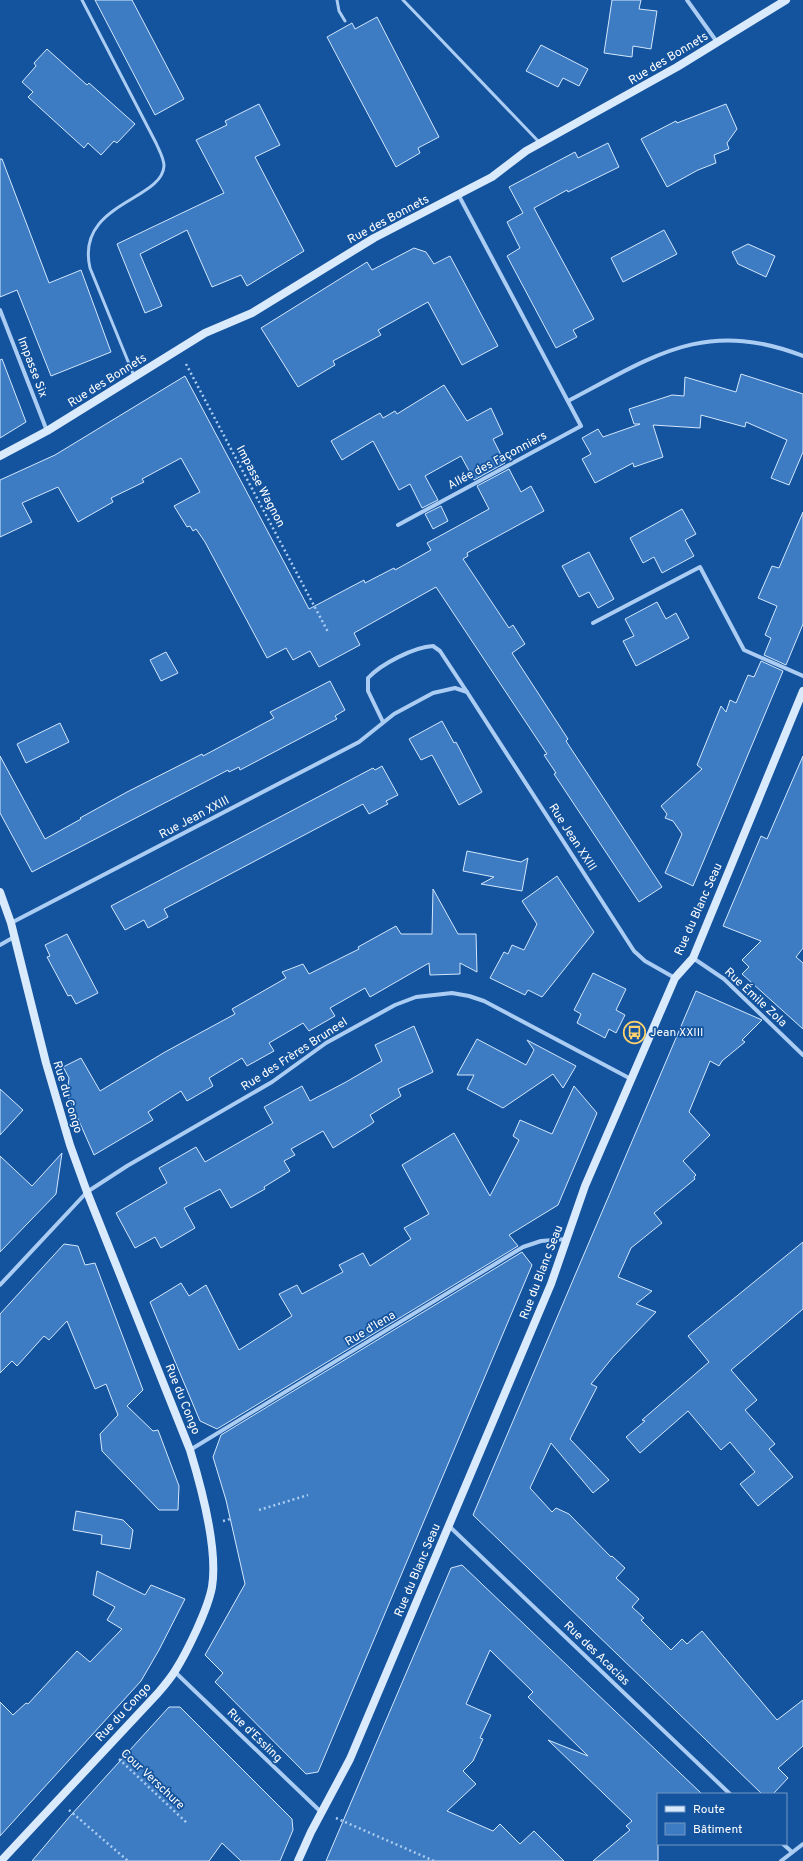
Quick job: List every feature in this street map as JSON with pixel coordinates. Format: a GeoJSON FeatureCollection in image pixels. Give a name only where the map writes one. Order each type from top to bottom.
{"type":"FeatureCollection","features":[{"type":"Feature","properties":{"kind":"street"},"geometry":{"type":"LineString","coordinates":[[687,0],[718,43]]}},
{"type":"Feature","properties":{"kind":"street","name":"Rue des Bonnets"},"geometry":{"type":"LineString","coordinates":[[0,456],[47,431],[205,333],[252,313],[374,238],[492,177],[516,158],[633,93],[718,43],[786,0]]}},
{"type":"Feature","properties":{"kind":"street","name":"Allée des Façonniers"},"geometry":{"type":"LineString","coordinates":[[398,525],[581,426],[458,194]]}},
{"type":"Feature","properties":{"kind":"street","name":"Impasse Six"},"geometry":{"type":"LineString","coordinates":[[0,310],[47,431]]}},
{"type":"Feature","properties":{"kind":"street"},"geometry":{"type":"LineString","coordinates":[[568,401],[668,350],[692,344],[722,340],[740,340],[761,343],[803,356]]}},
{"type":"Feature","properties":{"kind":"street"},"geometry":{"type":"LineString","coordinates":[[593,623],[700,567],[744,650],[803,676]]}},
{"type":"Feature","properties":{"kind":"street","name":"Rue Jean XXIII"},"geometry":{"type":"LineString","coordinates":[[383,722],[368,691],[368,678],[374,672],[416,649],[433,646],[440,650],[634,951],[645,961],[675,978]]}},
{"type":"Feature","properties":{"kind":"street","name":"Rue Jean XXIII"},"geometry":{"type":"LineString","coordinates":[[11,923],[359,742],[394,714],[433,693],[455,688],[468,692]]}},
{"type":"Feature","properties":{"kind":"street","name":"Rue du Blanc Seau"},"geometry":{"type":"LineString","coordinates":[[298,1861],[321,1812],[350,1759],[551,1284],[586,1186],[631,1079],[675,978],[693,958],[803,691]]}},
{"type":"Feature","properties":{"kind":"street","name":"Rue du Congo"},"geometry":{"type":"LineString","coordinates":[[0,892],[11,923],[48,1070],[70,1145],[87,1192],[190,1450],[200,1486],[211,1546],[213,1575],[209,1599],[175,1672],[158,1693],[57,1799],[1,1861]]}},
{"type":"Feature","properties":{"kind":"street"},"geometry":{"type":"LineString","coordinates":[[0,945],[14,937]]}},
{"type":"Feature","properties":{"kind":"street","name":"Rue Émile Zola"},"geometry":{"type":"LineString","coordinates":[[693,958],[724,980],[803,1055]]}},
{"type":"Feature","properties":{"kind":"street","name":"Rue des Frères Bruneel"},"geometry":{"type":"LineString","coordinates":[[0,1285],[87,1192],[127,1166],[272,1082],[326,1043],[395,1005],[416,997],[452,994],[469,996],[484,1002],[631,1079]]}},
{"type":"Feature","properties":{"kind":"street","name":"Rue d'Iena"},"geometry":{"type":"LineString","coordinates":[[190,1450],[523,1247],[541,1241],[566,1239]]}},
{"type":"Feature","properties":{"kind":"street","name":"Rue des Acacias"},"geometry":{"type":"LineString","coordinates":[[449,1526],[729,1793]]}},
{"type":"Feature","properties":{"kind":"street","name":"Rue d'Essling"},"geometry":{"type":"LineString","coordinates":[[175,1672],[321,1812]]}},
{"type":"Feature","properties":{"kind":"street"},"geometry":{"type":"LineString","coordinates":[[781,1861],[803,1844]]}},
{"type":"Feature","properties":{"kind":"street"},"geometry":{"type":"LineString","coordinates":[[784,1845],[792,1852]]}},
{"type":"Feature","properties":{"kind":"lane"},"geometry":{"type":"LineString","coordinates":[[82,0],[156,143],[162,156],[164,167],[155,183],[114,210],[102,221],[93,233],[88,244],[90,268],[134,378]]}},
{"type":"Feature","properties":{"kind":"lane"},"geometry":{"type":"LineString","coordinates":[[337,0],[339,11],[345,21]]}},
{"type":"Feature","properties":{"kind":"lane"},"geometry":{"type":"LineString","coordinates":[[403,0],[540,144]]}},
{"type":"Feature","properties":{"kind":"path","name":"Impasse Wagnon"},"geometry":{"type":"LineString","coordinates":[[178,349],[328,632]]}},
{"type":"Feature","properties":{"kind":"path"},"geometry":{"type":"LineString","coordinates":[[259,1510],[308,1496]]}},
{"type":"Feature","properties":{"kind":"path","name":"Cour Verschure"},"geometry":{"type":"LineString","coordinates":[[107,1747],[188,1824]]}},
{"type":"Feature","properties":{"kind":"path"},"geometry":{"type":"LineString","coordinates":[[57,1799],[128,1861]]}},
{"type":"Feature","properties":{"kind":"path"},"geometry":{"type":"LineString","coordinates":[[321,1812],[434,1861]]}},
{"type":"Feature","properties":{"kind":"building"},"geometry":{"type":"Polygon","coordinates":[[[95,0],[132,0],[184,99],[155,115],[95,0]]]}},
{"type":"Feature","properties":{"kind":"building"},"geometry":{"type":"Polygon","coordinates":[[[612,0],[641,0],[639,9],[657,11],[651,49],[633,46],[632,57],[604,53],[612,0]]]}},
{"type":"Feature","properties":{"kind":"building"},"geometry":{"type":"Polygon","coordinates":[[[377,17],[439,137],[418,148],[420,153],[396,167],[327,37],[352,23],[355,29],[377,17]]]}},
{"type":"Feature","properties":{"kind":"building"},"geometry":{"type":"Polygon","coordinates":[[[541,45],[588,69],[579,86],[563,78],[558,87],[526,71],[541,45]]]}},
{"type":"Feature","properties":{"kind":"building"},"geometry":{"type":"Polygon","coordinates":[[[47,49],[87,85],[89,83],[135,124],[117,143],[114,141],[101,155],[88,143],[84,148],[28,97],[33,92],[22,82],[36,66],[34,63],[47,49]]]}},
{"type":"Feature","properties":{"kind":"building"},"geometry":{"type":"Polygon","coordinates":[[[259,104],[280,145],[255,157],[304,251],[247,286],[241,275],[212,287],[187,230],[140,254],[162,306],[145,313],[117,244],[224,193],[196,140],[227,125],[225,121],[259,104]]]}},
{"type":"Feature","properties":{"kind":"building"},"geometry":{"type":"Polygon","coordinates":[[[726,104],[737,129],[727,143],[729,149],[714,155],[716,163],[698,170],[667,187],[641,139],[676,121],[677,123],[726,104]]]}},
{"type":"Feature","properties":{"kind":"building"},"geometry":{"type":"Polygon","coordinates":[[[608,143],[619,167],[568,192],[567,190],[534,208],[594,319],[573,330],[577,337],[556,348],[507,256],[520,248],[507,222],[523,213],[509,187],[575,152],[578,158],[608,143]]]}},
{"type":"Feature","properties":{"kind":"building"},"geometry":{"type":"Polygon","coordinates":[[[0,159],[2,159],[49,283],[81,270],[111,352],[51,376],[17,290],[0,297],[0,159]]]}},
{"type":"Feature","properties":{"kind":"building"},"geometry":{"type":"Polygon","coordinates":[[[664,230],[677,254],[623,282],[611,258],[664,230]]]}},
{"type":"Feature","properties":{"kind":"building"},"geometry":{"type":"Polygon","coordinates":[[[748,244],[775,256],[766,277],[738,264],[732,252],[748,244]]]}},
{"type":"Feature","properties":{"kind":"building"},"geometry":{"type":"Polygon","coordinates":[[[414,248],[426,252],[434,264],[450,256],[498,346],[462,365],[428,302],[378,330],[381,335],[333,361],[335,365],[298,387],[261,328],[367,262],[372,270],[414,248]]]}},
{"type":"Feature","properties":{"kind":"building"},"geometry":{"type":"Polygon","coordinates":[[[2,359],[26,422],[0,438],[0,360],[2,359]]]}},
{"type":"Feature","properties":{"kind":"building"},"geometry":{"type":"Polygon","coordinates":[[[741,374],[803,394],[803,452],[789,485],[771,478],[787,440],[746,422],[745,427],[701,415],[700,428],[653,425],[663,457],[634,467],[633,463],[595,483],[582,459],[591,454],[582,438],[598,429],[603,437],[640,424],[634,424],[629,409],[672,395],[684,396],[685,377],[736,392],[741,374]]]}},
{"type":"Feature","properties":{"kind":"building"},"geometry":{"type":"Polygon","coordinates":[[[185,376],[309,609],[364,580],[365,583],[394,568],[395,570],[431,550],[427,543],[489,509],[477,486],[509,469],[521,492],[531,486],[544,511],[467,553],[468,556],[463,559],[509,628],[513,625],[525,644],[512,653],[568,739],[566,741],[662,887],[639,902],[554,774],[556,773],[544,755],[547,754],[436,587],[354,633],[360,645],[319,667],[310,651],[293,660],[286,648],[267,658],[205,542],[196,529],[193,531],[190,526],[187,527],[174,506],[200,492],[181,458],[142,479],[144,482],[111,498],[113,502],[78,522],[58,487],[22,503],[32,522],[0,537],[0,480],[55,455],[185,376]]]}},
{"type":"Feature","properties":{"kind":"building"},"geometry":{"type":"Polygon","coordinates":[[[444,385],[467,421],[491,408],[503,434],[493,439],[505,463],[474,480],[461,456],[425,476],[438,500],[422,508],[410,484],[399,490],[373,441],[342,460],[331,441],[380,413],[383,418],[395,411],[397,414],[444,385]]]}},
{"type":"Feature","properties":{"kind":"building"},"geometry":{"type":"Polygon","coordinates":[[[441,506],[448,521],[433,529],[425,514],[441,506]]]}},
{"type":"Feature","properties":{"kind":"building"},"geometry":{"type":"Polygon","coordinates":[[[682,509],[696,534],[685,540],[694,556],[662,573],[654,557],[643,563],[630,538],[682,509]]]}},
{"type":"Feature","properties":{"kind":"building"},"geometry":{"type":"Polygon","coordinates":[[[803,512],[803,624],[786,665],[764,655],[771,638],[765,635],[777,606],[758,598],[772,566],[779,568],[803,512]]]}},
{"type":"Feature","properties":{"kind":"building"},"geometry":{"type":"Polygon","coordinates":[[[589,552],[614,599],[598,608],[589,592],[579,597],[562,566],[589,552]]]}},
{"type":"Feature","properties":{"kind":"building"},"geometry":{"type":"Polygon","coordinates":[[[657,602],[666,619],[676,613],[689,638],[636,666],[623,641],[634,636],[625,619],[657,602]]]}},
{"type":"Feature","properties":{"kind":"building"},"geometry":{"type":"Polygon","coordinates":[[[166,652],[178,673],[161,681],[150,660],[166,652]]]}},
{"type":"Feature","properties":{"kind":"building"},"geometry":{"type":"Polygon","coordinates":[[[761,661],[783,671],[693,886],[665,873],[682,834],[673,821],[665,818],[667,814],[661,806],[702,769],[697,765],[721,706],[726,712],[730,700],[736,703],[748,675],[754,677],[761,661]]]}},
{"type":"Feature","properties":{"kind":"building"},"geometry":{"type":"Polygon","coordinates":[[[330,681],[345,710],[335,716],[337,719],[240,770],[239,767],[229,772],[228,770],[32,872],[0,813],[0,756],[45,839],[127,792],[202,754],[203,756],[274,718],[270,712],[330,681]]]}},
{"type":"Feature","properties":{"kind":"building"},"geometry":{"type":"Polygon","coordinates":[[[442,721],[454,743],[456,742],[482,792],[459,805],[432,755],[421,760],[409,739],[442,721]]]}},
{"type":"Feature","properties":{"kind":"building"},"geometry":{"type":"Polygon","coordinates":[[[60,723],[69,742],[26,763],[17,744],[60,723]]]}},
{"type":"Feature","properties":{"kind":"building"},"geometry":{"type":"Polygon","coordinates":[[[803,756],[803,948],[796,957],[803,963],[803,1029],[742,974],[749,967],[742,960],[761,941],[723,926],[761,836],[767,839],[803,756]]]}},
{"type":"Feature","properties":{"kind":"building"},"geometry":{"type":"Polygon","coordinates":[[[382,766],[398,795],[386,801],[388,804],[369,814],[363,804],[164,909],[168,917],[148,928],[144,920],[125,930],[111,906],[373,768],[375,770],[382,766]]]}},
{"type":"Feature","properties":{"kind":"building"},"geometry":{"type":"Polygon","coordinates":[[[467,851],[521,862],[528,858],[522,891],[481,884],[494,877],[463,871],[467,851]]]}},
{"type":"Feature","properties":{"kind":"building"},"geometry":{"type":"Polygon","coordinates":[[[557,876],[594,932],[542,997],[528,990],[525,995],[490,978],[504,952],[508,954],[512,945],[524,950],[537,924],[522,901],[557,876]]]}},
{"type":"Feature","properties":{"kind":"building"},"geometry":{"type":"Polygon","coordinates":[[[433,889],[458,934],[476,934],[477,972],[460,963],[460,974],[430,975],[429,963],[370,997],[365,988],[330,1008],[335,1016],[309,1031],[303,1023],[269,1043],[274,1051],[247,1066],[242,1058],[209,1078],[213,1086],[187,1101],[181,1091],[148,1112],[153,1120],[94,1155],[67,1094],[69,1078],[63,1067],[81,1058],[100,1091],[165,1052],[235,1014],[232,1009],[286,978],[282,972],[303,964],[309,974],[359,949],[358,947],[396,926],[401,934],[432,934],[433,889]]]}},
{"type":"Feature","properties":{"kind":"building"},"geometry":{"type":"Polygon","coordinates":[[[67,934],[98,993],[76,1004],[71,995],[68,996],[47,957],[50,956],[45,945],[67,934]]]}},
{"type":"Feature","properties":{"kind":"building"},"geometry":{"type":"Polygon","coordinates":[[[593,973],[626,989],[616,1010],[625,1015],[616,1033],[609,1029],[605,1038],[577,1023],[581,1014],[574,1010],[593,973]]]}},
{"type":"Feature","properties":{"kind":"building"},"geometry":{"type":"Polygon","coordinates":[[[696,991],[762,1020],[742,1040],[745,1042],[722,1061],[719,1066],[710,1061],[689,1112],[710,1135],[683,1161],[696,1175],[694,1177],[695,1179],[654,1213],[662,1223],[631,1248],[618,1277],[652,1291],[636,1304],[656,1312],[613,1357],[591,1384],[597,1387],[570,1439],[609,1480],[593,1493],[551,1443],[530,1488],[552,1512],[556,1508],[569,1514],[611,1557],[612,1556],[625,1568],[616,1578],[639,1599],[632,1607],[644,1618],[641,1620],[671,1650],[682,1639],[687,1644],[702,1631],[777,1720],[803,1700],[803,1746],[778,1768],[788,1778],[774,1793],[761,1793],[473,1515],[696,991]]]}},
{"type":"Feature","properties":{"kind":"building"},"geometry":{"type":"Polygon","coordinates":[[[414,1026],[433,1072],[398,1089],[401,1096],[370,1115],[374,1122],[333,1148],[323,1131],[291,1149],[295,1155],[284,1161],[290,1171],[264,1187],[265,1189],[231,1208],[220,1189],[184,1208],[195,1228],[161,1248],[155,1237],[135,1248],[116,1213],[167,1183],[159,1168],[196,1147],[205,1162],[273,1123],[264,1107],[302,1086],[310,1101],[346,1082],[382,1061],[375,1045],[414,1026]]]}},
{"type":"Feature","properties":{"kind":"building"},"geometry":{"type":"Polygon","coordinates":[[[477,1039],[526,1065],[534,1050],[527,1040],[576,1066],[563,1088],[553,1074],[503,1108],[467,1089],[474,1075],[457,1075],[477,1039]]]}},
{"type":"Feature","properties":{"kind":"building"},"geometry":{"type":"Polygon","coordinates":[[[574,1086],[597,1113],[558,1205],[509,1235],[518,1246],[217,1429],[200,1421],[150,1302],[181,1283],[189,1296],[206,1285],[239,1350],[292,1316],[279,1294],[297,1285],[302,1294],[343,1272],[339,1265],[363,1253],[370,1266],[411,1239],[404,1228],[429,1214],[402,1165],[454,1133],[490,1196],[519,1140],[513,1136],[520,1120],[552,1134],[574,1086]]]}},
{"type":"Feature","properties":{"kind":"building"},"geometry":{"type":"Polygon","coordinates":[[[0,1089],[23,1110],[0,1135],[0,1089]]]}},
{"type":"Feature","properties":{"kind":"building"},"geometry":{"type":"Polygon","coordinates":[[[62,1153],[56,1194],[0,1252],[0,1156],[32,1186],[62,1153]]]}},
{"type":"Feature","properties":{"kind":"building"},"geometry":{"type":"Polygon","coordinates":[[[803,1242],[803,1309],[731,1370],[757,1400],[745,1410],[775,1444],[769,1449],[793,1477],[758,1506],[740,1484],[755,1472],[730,1442],[721,1450],[688,1411],[640,1453],[626,1437],[645,1421],[642,1420],[709,1362],[688,1336],[803,1242]]]}},
{"type":"Feature","properties":{"kind":"building"},"geometry":{"type":"Polygon","coordinates":[[[64,1244],[78,1246],[85,1265],[95,1263],[143,1390],[127,1406],[153,1431],[158,1430],[179,1486],[178,1510],[159,1510],[102,1451],[100,1434],[118,1415],[106,1384],[95,1389],[67,1321],[49,1340],[44,1336],[17,1366],[12,1361],[0,1373],[0,1314],[64,1244]]]}},
{"type":"Feature","properties":{"kind":"building"},"geometry":{"type":"Polygon","coordinates":[[[522,1252],[532,1265],[318,1772],[306,1774],[215,1682],[223,1673],[205,1655],[245,1584],[226,1500],[213,1457],[221,1435],[522,1252]]]}},
{"type":"Feature","properties":{"kind":"building"},"geometry":{"type":"Polygon","coordinates":[[[76,1511],[123,1520],[133,1530],[130,1549],[101,1544],[102,1535],[73,1530],[76,1511]]]}},
{"type":"Feature","properties":{"kind":"building"},"geometry":{"type":"Polygon","coordinates":[[[462,1565],[701,1793],[657,1793],[658,1861],[593,1861],[630,1830],[626,1826],[632,1821],[548,1740],[588,1756],[528,1697],[533,1692],[490,1650],[466,1704],[491,1715],[480,1738],[483,1739],[473,1761],[463,1771],[476,1784],[447,1811],[493,1831],[500,1824],[520,1844],[534,1831],[564,1861],[326,1861],[451,1568],[462,1565]]]}},
{"type":"Feature","properties":{"kind":"building"},"geometry":{"type":"Polygon","coordinates":[[[97,1571],[145,1595],[151,1585],[185,1599],[159,1650],[141,1681],[0,1836],[0,1702],[13,1715],[26,1703],[28,1704],[77,1651],[90,1662],[122,1629],[107,1620],[115,1607],[93,1595],[97,1571]]]}},
{"type":"Feature","properties":{"kind":"building"},"geometry":{"type":"Polygon","coordinates":[[[169,1707],[180,1707],[292,1819],[293,1830],[280,1861],[241,1861],[222,1843],[209,1861],[32,1861],[71,1815],[169,1707]]]}},
{"type":"Feature","properties":{"kind":"place","name":"Jean XXIII"},"geometry":{"type":"Point","coordinates":[635,1032]}}]}
